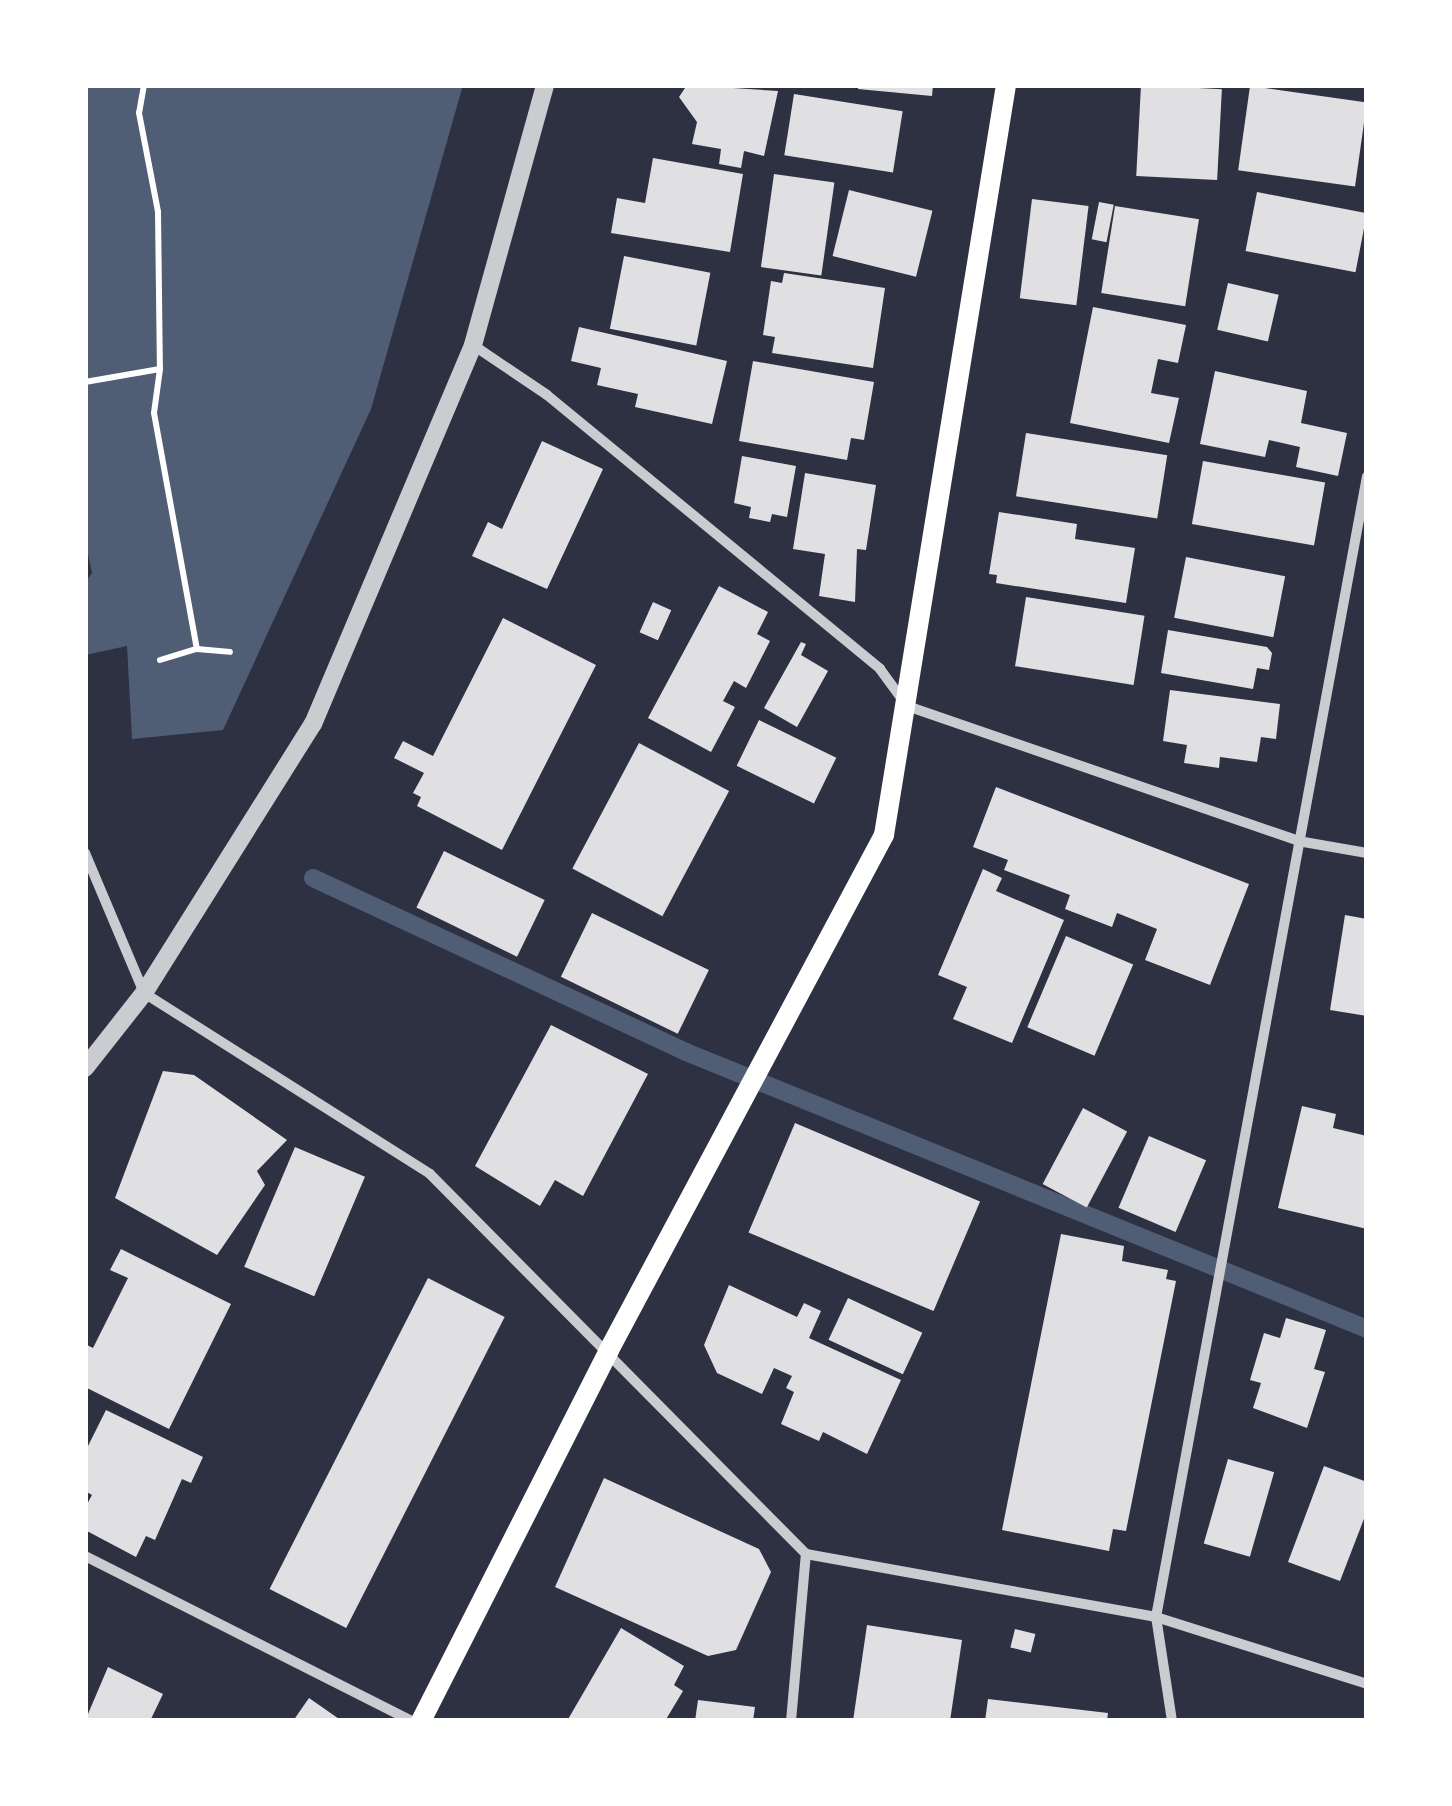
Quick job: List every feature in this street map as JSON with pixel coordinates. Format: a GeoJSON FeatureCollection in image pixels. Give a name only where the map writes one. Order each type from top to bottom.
{"type":"FeatureCollection","features":[{"type":"Feature","properties":{"kind":"main road"},"geometry":{"type":"LineString","coordinates":[[421,1721],[609,1350],[884,836],[1006,85]]}},
{"type":"Feature","properties":{"kind":"street"},"geometry":{"type":"LineString","coordinates":[[85,1068],[144,993],[313,724],[473,345],[544,85]]}},
{"type":"Feature","properties":{"kind":"street"},"geometry":{"type":"LineString","coordinates":[[473,345],[547,395],[880,669],[907,706],[1298,841],[1367,853]]}},
{"type":"Feature","properties":{"kind":"street"},"geometry":{"type":"LineString","coordinates":[[1172,1721],[1156,1617],[1367,476]]}},
{"type":"Feature","properties":{"kind":"street"},"geometry":{"type":"LineString","coordinates":[[85,853],[144,993],[430,1174],[609,1350],[806,1554],[1156,1617],[1367,1684]]}},
{"type":"Feature","properties":{"kind":"street"},"geometry":{"type":"LineString","coordinates":[[791,1721],[806,1554]]}},
{"type":"Feature","properties":{"kind":"street"},"geometry":{"type":"LineString","coordinates":[[85,1556],[412,1721]]}},
{"type":"Feature","properties":{"kind":"path"},"geometry":{"type":"LineString","coordinates":[[144,85],[139,112],[158,212],[160,368],[154,413],[197,649]]}},
{"type":"Feature","properties":{"kind":"path"},"geometry":{"type":"LineString","coordinates":[[85,382],[160,368]]}},
{"type":"Feature","properties":{"kind":"path"},"geometry":{"type":"LineString","coordinates":[[160,660],[197,649],[230,652]]}},
{"type":"Feature","properties":{"kind":"water"},"geometry":{"type":"Polygon","coordinates":[[[85,85],[463,85],[371,409],[223,730],[132,739],[127,646],[85,655],[85,583],[92,573],[85,540],[85,85]]]}},
{"type":"Feature","properties":{"kind":"building"},"geometry":{"type":"Polygon","coordinates":[[[687,85],[778,91],[764,156],[744,151],[741,168],[719,164],[721,149],[692,144],[697,122],[679,97],[687,85]]]}},
{"type":"Feature","properties":{"kind":"building"},"geometry":{"type":"Polygon","coordinates":[[[858,85],[933,85],[932,96],[858,89],[858,85]]]}},
{"type":"Feature","properties":{"kind":"building"},"geometry":{"type":"Polygon","coordinates":[[[1141,85],[1222,89],[1217,180],[1136,176],[1141,85]]]}},
{"type":"Feature","properties":{"kind":"building"},"geometry":{"type":"Polygon","coordinates":[[[1250,86],[1367,102],[1355,187],[1238,170],[1250,86]]]}},
{"type":"Feature","properties":{"kind":"building"},"geometry":{"type":"Polygon","coordinates":[[[794,94],[903,111],[893,172],[784,155],[794,94]]]}},
{"type":"Feature","properties":{"kind":"building"},"geometry":{"type":"Polygon","coordinates":[[[653,158],[743,174],[730,252],[611,233],[617,198],[645,203],[653,158]]]}},
{"type":"Feature","properties":{"kind":"building"},"geometry":{"type":"Polygon","coordinates":[[[774,174],[834,182],[821,276],[761,267],[774,174]]]}},
{"type":"Feature","properties":{"kind":"building"},"geometry":{"type":"Polygon","coordinates":[[[849,190],[932,211],[916,277],[833,256],[849,190]]]}},
{"type":"Feature","properties":{"kind":"building"},"geometry":{"type":"Polygon","coordinates":[[[1257,192],[1367,213],[1355,272],[1246,251],[1257,192]]]}},
{"type":"Feature","properties":{"kind":"building"},"geometry":{"type":"Polygon","coordinates":[[[1032,199],[1089,206],[1076,305],[1020,298],[1032,199]]]}},
{"type":"Feature","properties":{"kind":"building"},"geometry":{"type":"Polygon","coordinates":[[[1099,202],[1114,205],[1106,242],[1092,239],[1099,202]]]}},
{"type":"Feature","properties":{"kind":"building"},"geometry":{"type":"Polygon","coordinates":[[[1115,206],[1199,219],[1185,306],[1101,293],[1115,206]]]}},
{"type":"Feature","properties":{"kind":"building"},"geometry":{"type":"Polygon","coordinates":[[[624,256],[710,273],[696,345],[610,329],[624,256]]]}},
{"type":"Feature","properties":{"kind":"building"},"geometry":{"type":"Polygon","coordinates":[[[784,273],[885,288],[873,368],[772,353],[775,337],[763,335],[771,281],[782,283],[784,273]]]}},
{"type":"Feature","properties":{"kind":"building"},"geometry":{"type":"Polygon","coordinates":[[[1228,283],[1279,295],[1268,341],[1217,330],[1228,283]]]}},
{"type":"Feature","properties":{"kind":"building"},"geometry":{"type":"Polygon","coordinates":[[[1093,307],[1186,325],[1178,363],[1158,359],[1151,393],[1179,398],[1169,443],[1070,423],[1093,307]]]}},
{"type":"Feature","properties":{"kind":"building"},"geometry":{"type":"Polygon","coordinates":[[[579,327],[727,361],[712,424],[635,407],[638,394],[597,385],[601,368],[571,361],[579,327]]]}},
{"type":"Feature","properties":{"kind":"building"},"geometry":{"type":"Polygon","coordinates":[[[753,361],[874,382],[864,440],[851,438],[847,460],[739,441],[753,361]]]}},
{"type":"Feature","properties":{"kind":"building"},"geometry":{"type":"Polygon","coordinates":[[[1215,371],[1307,391],[1301,423],[1347,433],[1338,476],[1296,467],[1300,447],[1269,440],[1265,457],[1200,444],[1215,371]]]}},
{"type":"Feature","properties":{"kind":"building"},"geometry":{"type":"Polygon","coordinates":[[[1026,433],[1167,455],[1157,519],[1016,496],[1026,433]]]}},
{"type":"Feature","properties":{"kind":"building"},"geometry":{"type":"Polygon","coordinates":[[[542,441],[603,469],[547,589],[472,556],[488,522],[502,529],[542,441]]]}},
{"type":"Feature","properties":{"kind":"building"},"geometry":{"type":"Polygon","coordinates":[[[742,456],[796,466],[787,517],[772,514],[770,522],[749,518],[751,507],[734,503],[742,456]]]}},
{"type":"Feature","properties":{"kind":"building"},"geometry":{"type":"Polygon","coordinates":[[[1203,461],[1325,483],[1314,546],[1192,524],[1203,461]]]}},
{"type":"Feature","properties":{"kind":"building"},"geometry":{"type":"Polygon","coordinates":[[[805,473],[876,485],[866,550],[857,549],[855,602],[819,596],[825,554],[793,549],[805,473]]]}},
{"type":"Feature","properties":{"kind":"building"},"geometry":{"type":"Polygon","coordinates":[[[999,512],[1077,524],[1075,539],[1135,548],[1126,603],[996,583],[997,575],[989,574],[999,512]]]}},
{"type":"Feature","properties":{"kind":"building"},"geometry":{"type":"Polygon","coordinates":[[[1186,557],[1285,576],[1273,637],[1174,618],[1186,557]]]}},
{"type":"Feature","properties":{"kind":"building"},"geometry":{"type":"Polygon","coordinates":[[[719,586],[768,612],[757,634],[770,641],[746,688],[734,681],[723,701],[735,707],[711,752],[648,718],[719,586]]]}},
{"type":"Feature","properties":{"kind":"building"},"geometry":{"type":"Polygon","coordinates":[[[1026,597],[1145,616],[1134,685],[1015,666],[1026,597]]]}},
{"type":"Feature","properties":{"kind":"building"},"geometry":{"type":"Polygon","coordinates":[[[653,602],[671,610],[658,640],[640,632],[653,602]]]}},
{"type":"Feature","properties":{"kind":"building"},"geometry":{"type":"Polygon","coordinates":[[[503,618],[596,665],[502,850],[417,806],[421,797],[413,793],[424,773],[394,758],[403,741],[433,756],[503,618]]]}},
{"type":"Feature","properties":{"kind":"building"},"geometry":{"type":"Polygon","coordinates":[[[1168,630],[1267,647],[1272,653],[1269,670],[1257,668],[1253,689],[1161,673],[1168,630]]]}},
{"type":"Feature","properties":{"kind":"building"},"geometry":{"type":"Polygon","coordinates":[[[801,642],[806,644],[801,655],[828,671],[797,727],[764,708],[801,642]]]}},
{"type":"Feature","properties":{"kind":"building"},"geometry":{"type":"Polygon","coordinates":[[[1170,690],[1280,704],[1276,739],[1261,737],[1257,762],[1220,757],[1219,768],[1184,763],[1187,745],[1163,741],[1170,690]]]}},
{"type":"Feature","properties":{"kind":"building"},"geometry":{"type":"Polygon","coordinates":[[[759,720],[836,758],[814,804],[737,766],[759,720]]]}},
{"type":"Feature","properties":{"kind":"building"},"geometry":{"type":"Polygon","coordinates":[[[639,743],[729,791],[662,916],[572,868],[639,743]]]}},
{"type":"Feature","properties":{"kind":"building"},"geometry":{"type":"Polygon","coordinates":[[[996,787],[1249,884],[1210,985],[1145,960],[1157,929],[1117,913],[1112,927],[1065,909],[1070,895],[1004,870],[1008,860],[973,847],[996,787]]]}},
{"type":"Feature","properties":{"kind":"building"},"geometry":{"type":"Polygon","coordinates":[[[444,851],[545,900],[517,957],[416,908],[444,851]]]}},
{"type":"Feature","properties":{"kind":"building"},"geometry":{"type":"Polygon","coordinates":[[[983,869],[1002,878],[996,891],[1064,920],[1012,1043],[953,1019],[967,987],[938,975],[983,869]]]}},
{"type":"Feature","properties":{"kind":"building"},"geometry":{"type":"Polygon","coordinates":[[[592,913],[709,970],[678,1034],[561,977],[592,913]]]}},
{"type":"Feature","properties":{"kind":"building"},"geometry":{"type":"Polygon","coordinates":[[[1345,915],[1367,919],[1367,1016],[1330,1010],[1345,915]]]}},
{"type":"Feature","properties":{"kind":"building"},"geometry":{"type":"Polygon","coordinates":[[[1066,936],[1133,965],[1095,1056],[1027,1027],[1066,936]]]}},
{"type":"Feature","properties":{"kind":"building"},"geometry":{"type":"Polygon","coordinates":[[[551,1025],[648,1074],[583,1196],[555,1180],[540,1206],[475,1166],[551,1025]]]}},
{"type":"Feature","properties":{"kind":"building"},"geometry":{"type":"Polygon","coordinates":[[[163,1071],[194,1075],[287,1140],[257,1171],[265,1185],[217,1255],[115,1198],[163,1071]]]}},
{"type":"Feature","properties":{"kind":"building"},"geometry":{"type":"Polygon","coordinates":[[[1302,1106],[1336,1114],[1333,1128],[1367,1136],[1367,1229],[1278,1208],[1302,1106]]]}},
{"type":"Feature","properties":{"kind":"building"},"geometry":{"type":"Polygon","coordinates":[[[1083,1108],[1127,1131],[1087,1207],[1043,1184],[1083,1108]]]}},
{"type":"Feature","properties":{"kind":"building"},"geometry":{"type":"Polygon","coordinates":[[[795,1123],[980,1202],[934,1311],[749,1233],[795,1123]]]}},
{"type":"Feature","properties":{"kind":"building"},"geometry":{"type":"Polygon","coordinates":[[[1149,1136],[1206,1160],[1176,1232],[1119,1208],[1149,1136]]]}},
{"type":"Feature","properties":{"kind":"building"},"geometry":{"type":"Polygon","coordinates":[[[295,1147],[365,1177],[314,1296],[244,1267],[295,1147]]]}},
{"type":"Feature","properties":{"kind":"building"},"geometry":{"type":"Polygon","coordinates":[[[1061,1234],[1124,1246],[1122,1261],[1168,1270],[1166,1279],[1176,1281],[1126,1531],[1113,1529],[1109,1551],[1002,1530],[1061,1234]]]}},
{"type":"Feature","properties":{"kind":"building"},"geometry":{"type":"Polygon","coordinates":[[[121,1249],[231,1304],[169,1429],[85,1387],[85,1344],[93,1348],[128,1278],[110,1270],[121,1249]]]}},
{"type":"Feature","properties":{"kind":"building"},"geometry":{"type":"Polygon","coordinates":[[[428,1278],[505,1317],[346,1628],[270,1589],[428,1278]]]}},
{"type":"Feature","properties":{"kind":"building"},"geometry":{"type":"Polygon","coordinates":[[[729,1285],[797,1317],[804,1303],[821,1311],[809,1338],[901,1380],[867,1454],[823,1432],[819,1441],[781,1424],[794,1392],[786,1388],[792,1376],[774,1368],[762,1394],[717,1373],[704,1345],[729,1285]]]}},
{"type":"Feature","properties":{"kind":"building"},"geometry":{"type":"Polygon","coordinates":[[[848,1298],[922,1333],[903,1374],[829,1340],[848,1298]]]}},
{"type":"Feature","properties":{"kind":"building"},"geometry":{"type":"Polygon","coordinates":[[[1286,1318],[1326,1330],[1314,1369],[1325,1372],[1307,1428],[1253,1408],[1261,1383],[1250,1380],[1264,1333],[1280,1338],[1286,1318]]]}},
{"type":"Feature","properties":{"kind":"building"},"geometry":{"type":"Polygon","coordinates":[[[106,1410],[203,1457],[191,1483],[182,1479],[155,1540],[146,1536],[136,1557],[85,1530],[85,1508],[92,1495],[85,1491],[85,1452],[106,1410]]]}},
{"type":"Feature","properties":{"kind":"building"},"geometry":{"type":"Polygon","coordinates":[[[1228,1459],[1274,1472],[1250,1557],[1204,1544],[1228,1459]]]}},
{"type":"Feature","properties":{"kind":"building"},"geometry":{"type":"Polygon","coordinates":[[[1324,1466],[1367,1482],[1367,1511],[1340,1581],[1288,1562],[1324,1466]]]}},
{"type":"Feature","properties":{"kind":"building"},"geometry":{"type":"Polygon","coordinates":[[[604,1478],[759,1549],[771,1572],[736,1650],[708,1656],[555,1587],[604,1478]]]}},
{"type":"Feature","properties":{"kind":"building"},"geometry":{"type":"Polygon","coordinates":[[[867,1625],[962,1640],[950,1721],[853,1721],[867,1625]]]}},
{"type":"Feature","properties":{"kind":"building"},"geometry":{"type":"Polygon","coordinates":[[[621,1628],[684,1666],[674,1685],[683,1691],[665,1721],[567,1721],[621,1628]]]}},
{"type":"Feature","properties":{"kind":"building"},"geometry":{"type":"Polygon","coordinates":[[[1015,1629],[1035,1634],[1031,1653],[1010,1647],[1015,1629]]]}},
{"type":"Feature","properties":{"kind":"building"},"geometry":{"type":"Polygon","coordinates":[[[108,1667],[163,1694],[150,1721],[85,1721],[108,1667]]]}},
{"type":"Feature","properties":{"kind":"building"},"geometry":{"type":"Polygon","coordinates":[[[309,1698],[342,1721],[293,1721],[309,1698]]]}},
{"type":"Feature","properties":{"kind":"building"},"geometry":{"type":"Polygon","coordinates":[[[988,1699],[1108,1713],[1107,1721],[985,1721],[988,1699]]]}},
{"type":"Feature","properties":{"kind":"building"},"geometry":{"type":"Polygon","coordinates":[[[698,1700],[755,1707],[753,1721],[695,1721],[698,1700]]]}},
{"type":"Feature","properties":{"kind":"waterway"},"geometry":{"type":"LineString","coordinates":[[313,878],[686,1052],[1367,1329]]}}]}
